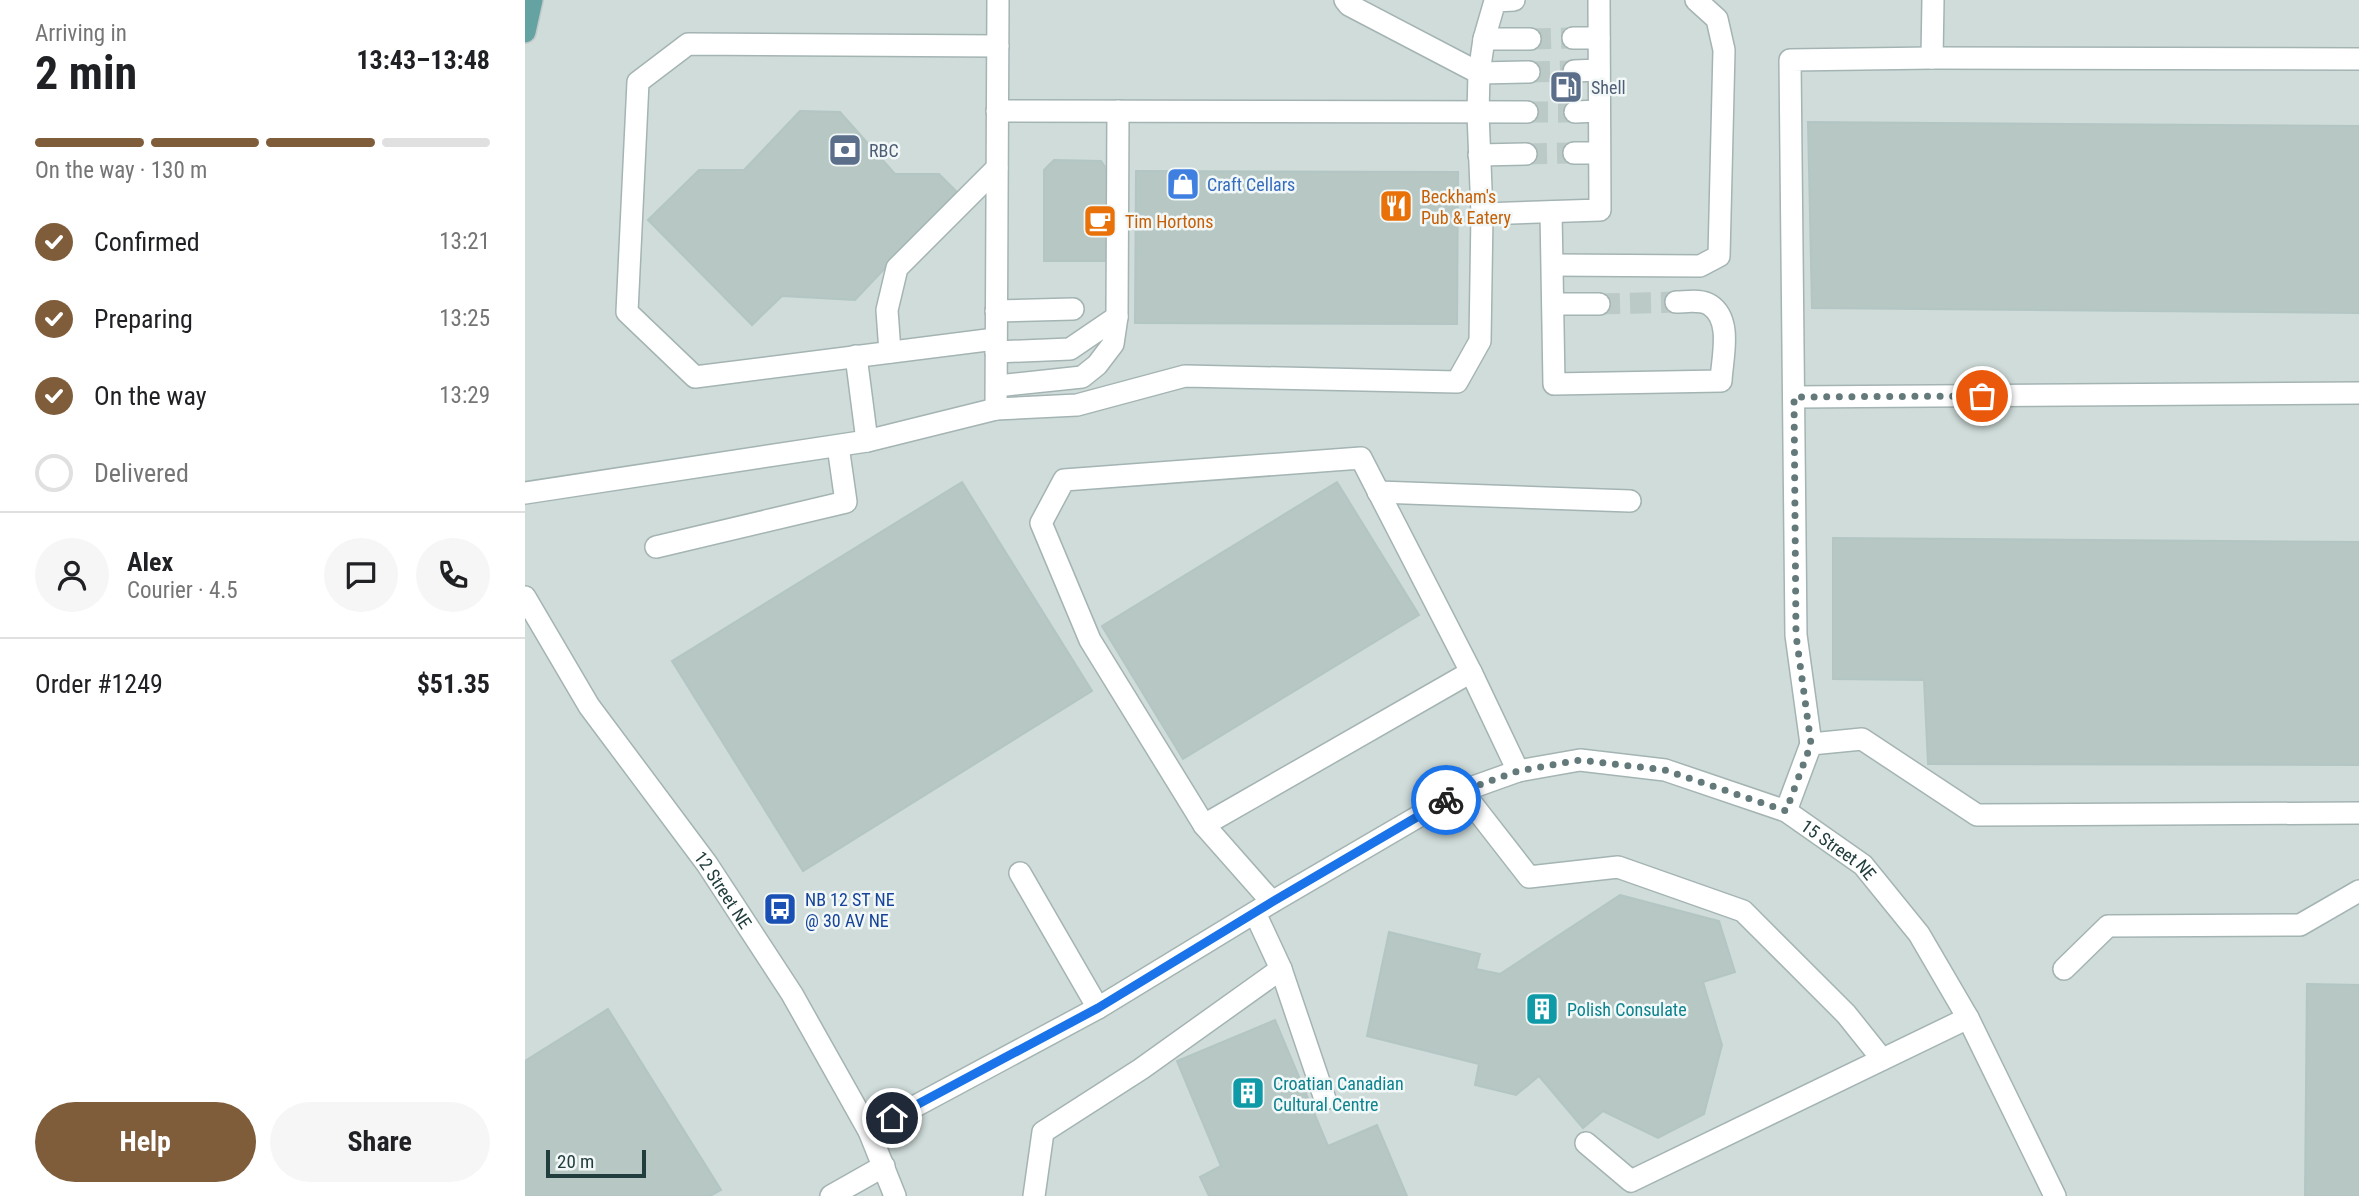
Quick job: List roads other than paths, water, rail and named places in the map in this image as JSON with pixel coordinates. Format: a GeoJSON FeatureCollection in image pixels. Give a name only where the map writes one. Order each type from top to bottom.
{"type":"FeatureCollection","features":[{"type":"Feature","properties":{"kind":"main road"},"geometry":{"type":"LineString","coordinates":[[525,32],[532,0]]}},
{"type":"Feature","properties":{"kind":"street"},"geometry":{"type":"LineString","coordinates":[[996,409],[998,0]]}},
{"type":"Feature","properties":{"kind":"street"},"geometry":{"type":"LineString","coordinates":[[1345,0],[1349,5],[1479,74],[1529,72]]}},
{"type":"Feature","properties":{"kind":"street"},"geometry":{"type":"LineString","coordinates":[[525,493],[867,441],[996,409],[1077,405],[1185,376],[1457,382],[1480,341],[1482,214],[1478,113],[1479,74],[1484,39],[1495,1],[1514,0]]}},
{"type":"Feature","properties":{"kind":"street"},"geometry":{"type":"LineString","coordinates":[[1482,214],[1600,210],[1599,0]]}},
{"type":"Feature","properties":{"kind":"street"},"geometry":{"type":"LineString","coordinates":[[1553,265],[1700,266],[1719,256],[1724,50],[1717,19],[1696,0]]}},
{"type":"Feature","properties":{"kind":"street"},"geometry":{"type":"LineString","coordinates":[[1932,58],[1933,0]]}},
{"type":"Feature","properties":{"kind":"street"},"geometry":{"type":"LineString","coordinates":[[1484,39],[1530,38]]}},
{"type":"Feature","properties":{"kind":"street"},"geometry":{"type":"LineString","coordinates":[[1573,38],[1599,38]]}},
{"type":"Feature","properties":{"kind":"street"},"geometry":{"type":"LineString","coordinates":[[998,46],[688,44],[638,82],[627,312],[695,377],[890,352],[995,346],[1070,349],[1117,317]]}},
{"type":"Feature","properties":{"kind":"street"},"geometry":{"type":"LineString","coordinates":[[1786,811],[1811,744],[1796,635],[1790,60],[2359,58]]}},
{"type":"Feature","properties":{"kind":"street"},"geometry":{"type":"LineString","coordinates":[[1574,71],[1599,70]]}},
{"type":"Feature","properties":{"kind":"street"},"geometry":{"type":"LineString","coordinates":[[997,111],[1527,112]]}},
{"type":"Feature","properties":{"kind":"street"},"geometry":{"type":"LineString","coordinates":[[997,386],[1082,377],[1097,365],[1113,344],[1117,317],[1118,111]]}},
{"type":"Feature","properties":{"kind":"street"},"geometry":{"type":"LineString","coordinates":[[1575,112],[1599,111]]}},
{"type":"Feature","properties":{"kind":"street"},"geometry":{"type":"LineString","coordinates":[[1574,153],[1599,153]]}},
{"type":"Feature","properties":{"kind":"street"},"geometry":{"type":"LineString","coordinates":[[1479,155],[1525,154]]}},
{"type":"Feature","properties":{"kind":"street"},"geometry":{"type":"LineString","coordinates":[[890,352],[887,310],[897,268],[997,168]]}},
{"type":"Feature","properties":{"kind":"street"},"geometry":{"type":"LineString","coordinates":[[1551,212],[1554,384],[1721,381],[1724,325],[1711,305],[1701,302],[1676,302]]}},
{"type":"Feature","properties":{"kind":"street"},"geometry":{"type":"LineString","coordinates":[[1553,304],[1599,304]]}},
{"type":"Feature","properties":{"kind":"street"},"geometry":{"type":"LineString","coordinates":[[996,311],[1073,309]]}},
{"type":"Feature","properties":{"kind":"street"},"geometry":{"type":"LineString","coordinates":[[856,356],[867,441]]}},
{"type":"Feature","properties":{"kind":"street"},"geometry":{"type":"LineString","coordinates":[[1794,397],[2359,393]]}},
{"type":"Feature","properties":{"kind":"street"},"geometry":{"type":"LineString","coordinates":[[656,547],[846,502],[838,446]]}},
{"type":"Feature","properties":{"kind":"street"},"geometry":{"type":"LineString","coordinates":[[1325,1098],[1263,907],[1205,825],[1090,640],[1041,523],[1064,480],[1361,458],[1471,672],[1518,771]]}},
{"type":"Feature","properties":{"kind":"street"},"geometry":{"type":"LineString","coordinates":[[1378,492],[1630,501]]}},
{"type":"Feature","properties":{"kind":"street","name":"12 Street NE"},"geometry":{"type":"LineString","coordinates":[[525,597],[589,706],[707,864],[792,994],[869,1131],[895,1196]]}},
{"type":"Feature","properties":{"kind":"street"},"geometry":{"type":"LineString","coordinates":[[1205,825],[1471,672]]}},
{"type":"Feature","properties":{"kind":"street"},"geometry":{"type":"LineString","coordinates":[[1811,744],[1862,739],[1977,815],[2359,813]]}},
{"type":"Feature","properties":{"kind":"street","name":"15 Street NE"},"geometry":{"type":"LineString","coordinates":[[869,1131],[1098,1008],[1263,907],[1462,791],[1518,771],[1580,760],[1665,770],[1786,811],[1863,865],[1919,934],[1968,1018],[2056,1196]]}},
{"type":"Feature","properties":{"kind":"street"},"geometry":{"type":"LineString","coordinates":[[1462,791],[1529,877],[1618,867],[1743,911],[1846,1014],[1882,1059]]}},
{"type":"Feature","properties":{"kind":"street"},"geometry":{"type":"LineString","coordinates":[[1020,873],[1098,1008]]}},
{"type":"Feature","properties":{"kind":"street"},"geometry":{"type":"LineString","coordinates":[[2064,969],[2108,926],[2300,925],[2359,891]]}},
{"type":"Feature","properties":{"kind":"street"},"geometry":{"type":"LineString","coordinates":[[1034,1196],[1043,1132],[1141,1069],[1281,969]]}},
{"type":"Feature","properties":{"kind":"street"},"geometry":{"type":"LineString","coordinates":[[1586,1143],[1631,1181],[1968,1018]]}},
{"type":"Feature","properties":{"kind":"street"},"geometry":{"type":"LineString","coordinates":[[831,1196],[884,1166]]}},
{"type":"Feature","properties":{"kind":"tunnel"},"geometry":{"type":"LineString","coordinates":[[1530,39],[1573,38]]}},
{"type":"Feature","properties":{"kind":"tunnel"},"geometry":{"type":"LineString","coordinates":[[1529,72],[1574,71]]}},
{"type":"Feature","properties":{"kind":"tunnel"},"geometry":{"type":"LineString","coordinates":[[1527,112],[1575,112]]}},
{"type":"Feature","properties":{"kind":"tunnel"},"geometry":{"type":"LineString","coordinates":[[1526,154],[1574,153]]}},
{"type":"Feature","properties":{"kind":"tunnel"},"geometry":{"type":"LineString","coordinates":[[1599,304],[1676,302]]}},
{"type":"Feature","properties":{"kind":"place","name":"Shell"},"geometry":{"type":"Point","coordinates":[1566,87]}},
{"type":"Feature","properties":{"kind":"place","name":"RBC"},"geometry":{"type":"Point","coordinates":[845,150]}},
{"type":"Feature","properties":{"kind":"place","name":"Craft Cellars"},"geometry":{"type":"Point","coordinates":[1183,184]}},
{"type":"Feature","properties":{"kind":"place","name":"Beckham's Pub & Eatery"},"geometry":{"type":"Point","coordinates":[1396,206]}},
{"type":"Feature","properties":{"kind":"place","name":"Tim Hortons"},"geometry":{"type":"Point","coordinates":[1100,221]}},
{"type":"Feature","properties":{"kind":"place","name":"NB 12 ST NE @ 30 AV NE"},"geometry":{"type":"Point","coordinates":[780,909]}},
{"type":"Feature","properties":{"kind":"place","name":"Polish Consulate"},"geometry":{"type":"Point","coordinates":[1542,1009]}},
{"type":"Feature","properties":{"kind":"place","name":"Croatian Canadian Cultural Centre"},"geometry":{"type":"Point","coordinates":[1248,1093]}}]}
